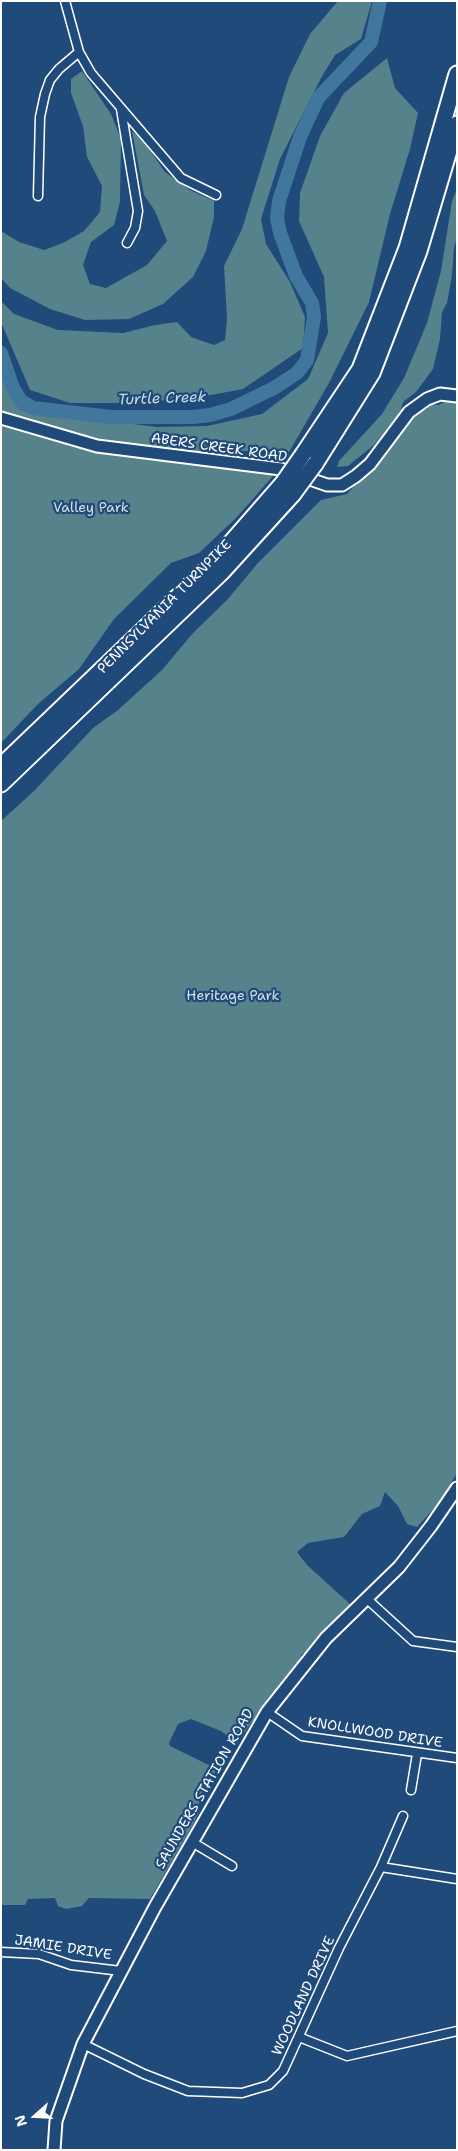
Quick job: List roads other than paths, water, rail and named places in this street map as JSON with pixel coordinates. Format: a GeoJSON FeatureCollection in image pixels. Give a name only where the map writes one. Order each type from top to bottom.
{"type":"FeatureCollection","features":[{"type":"Feature","properties":{"kind":"highway","name":"PENNSYLVANIA TURNPIKE"},"geometry":{"type":"LineString","coordinates":[[309,458],[360,368],[407,248],[457,74]]}},
{"type":"Feature","properties":{"kind":"highway","name":"PENNSYLVANIA TURNPIKE"},"geometry":{"type":"LineString","coordinates":[[1,784],[222,572],[288,489],[372,373],[419,251],[457,124]]}},
{"type":"Feature","properties":{"kind":"highway","name":"PENNSYLVANIA TURNPIKE"},"geometry":{"type":"LineString","coordinates":[[1,766],[288,489]]}},
{"type":"Feature","properties":{"kind":"street"},"geometry":{"type":"LineString","coordinates":[[65,1],[79,52],[91,72],[181,178],[216,194]]}},
{"type":"Feature","properties":{"kind":"street"},"geometry":{"type":"LineString","coordinates":[[38,196],[40,117],[45,94],[50,80],[59,69],[79,52]]}},
{"type":"Feature","properties":{"kind":"street"},"geometry":{"type":"LineString","coordinates":[[121,108],[138,211],[136,228],[127,243]]}},
{"type":"Feature","properties":{"kind":"street","name":"ABERS CREEK ROAD"},"geometry":{"type":"LineString","coordinates":[[1,418],[97,446],[281,469],[326,485],[342,485],[370,464],[409,412],[426,399],[440,394],[457,396]]}},
{"type":"Feature","properties":{"kind":"street","name":"SAUNDERS STATION ROAD"},"geometry":{"type":"LineString","coordinates":[[54,2150],[56,2121],[83,2044],[192,1842],[266,1712],[326,1638],[398,1567],[431,1526],[457,1488]]}},
{"type":"Feature","properties":{"kind":"street"},"geometry":{"type":"LineString","coordinates":[[366,1598],[413,1640],[457,1646]]}},
{"type":"Feature","properties":{"kind":"street","name":"KNOLLWOOD DRIVE"},"geometry":{"type":"LineString","coordinates":[[266,1712],[302,1736],[417,1754],[457,1758]]}},
{"type":"Feature","properties":{"kind":"street"},"geometry":{"type":"LineString","coordinates":[[411,1790],[417,1754]]}},
{"type":"Feature","properties":{"kind":"street","name":"WOODLAND DRIVE"},"geometry":{"type":"LineString","coordinates":[[83,2044],[144,2074],[188,2091],[242,2093],[269,2085],[283,2071],[339,1948],[381,1867],[403,1816]]}},
{"type":"Feature","properties":{"kind":"street"},"geometry":{"type":"LineString","coordinates":[[192,1842],[232,1866]]}},
{"type":"Feature","properties":{"kind":"street"},"geometry":{"type":"LineString","coordinates":[[381,1867],[457,1879]]}},
{"type":"Feature","properties":{"kind":"street","name":"JAMIE DRIVE"},"geometry":{"type":"LineString","coordinates":[[1,1952],[39,1954],[78,1966],[121,1971]]}},
{"type":"Feature","properties":{"kind":"street"},"geometry":{"type":"LineString","coordinates":[[299,2037],[347,2056],[457,2031]]}},
{"type":"Feature","properties":{"kind":"waterway","name":"Turtle Creek"},"geometry":{"type":"LineString","coordinates":[[1,353],[13,388],[21,401],[33,408],[111,417],[193,417],[210,415],[231,409],[274,388],[297,373],[307,360],[314,317],[312,303],[296,276],[280,233],[277,218],[279,201],[300,137],[318,98],[371,42],[380,1]]}},
{"type":"Feature","properties":{"kind":"park label","name":"Valley Park"},"geometry":{"type":"Point","coordinates":[91,508]}},
{"type":"Feature","properties":{"kind":"park label","name":"Heritage Park"},"geometry":{"type":"Point","coordinates":[233,996]}}]}
